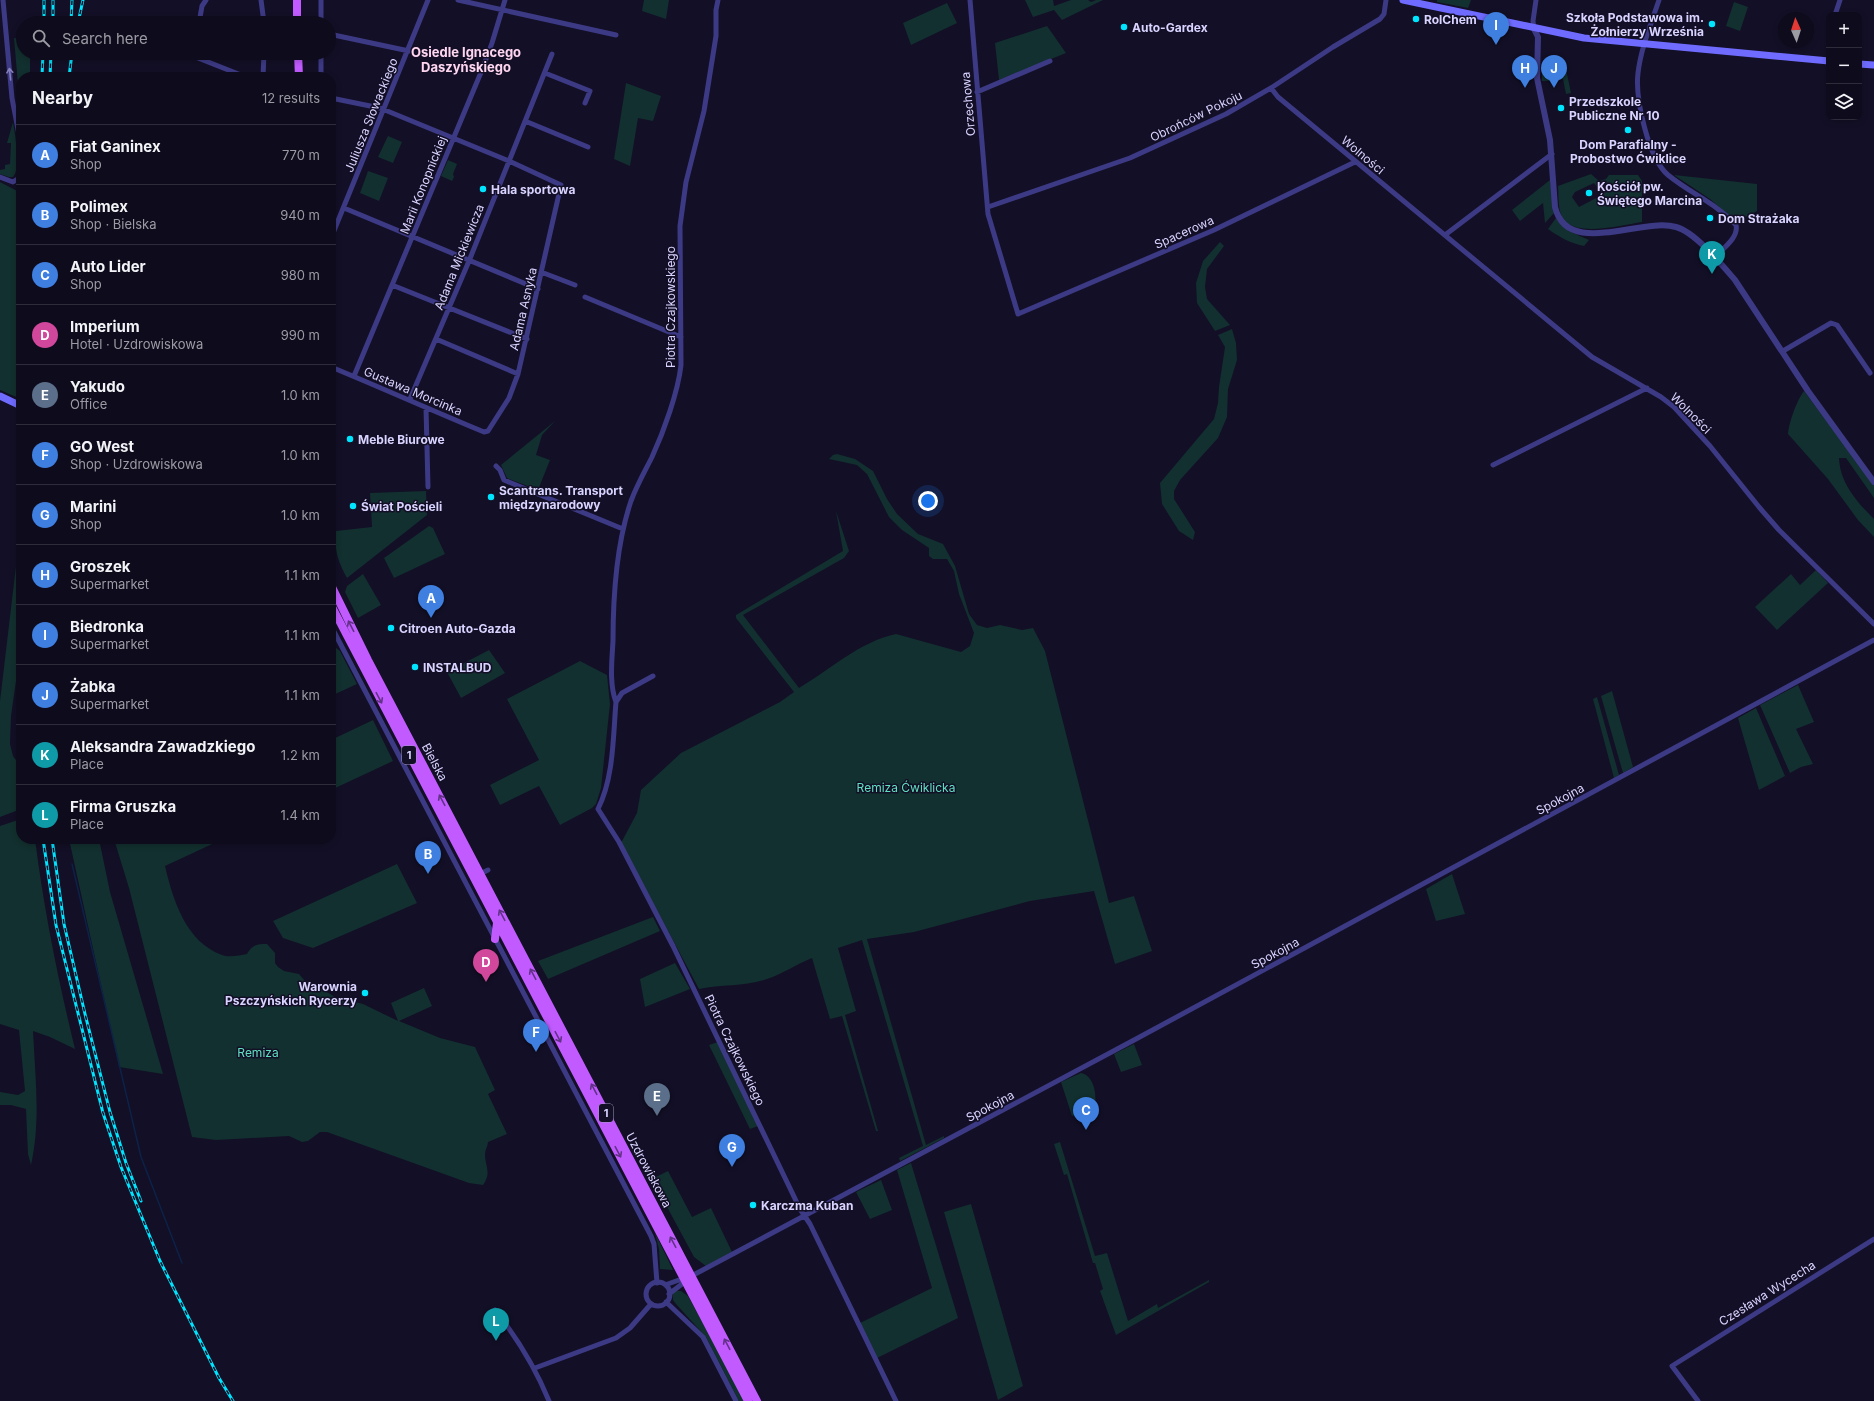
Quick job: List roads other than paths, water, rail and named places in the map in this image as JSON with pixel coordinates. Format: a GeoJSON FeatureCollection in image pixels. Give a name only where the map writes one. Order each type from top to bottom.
{"type":"FeatureCollection","features":[{"type":"Feature","properties":{"kind":"main road"},"geometry":{"type":"LineString","coordinates":[[292,0],[292,16]]}},
{"type":"Feature","properties":{"kind":"main road"},"geometry":{"type":"LineString","coordinates":[[297,0],[298,16]]}},
{"type":"Feature","properties":{"kind":"main road"},"geometry":{"type":"LineString","coordinates":[[1403,0],[1534,29],[1584,38],[1826,61]]}},
{"type":"Feature","properties":{"kind":"main road"},"geometry":{"type":"LineString","coordinates":[[293,60],[293,72]]}},
{"type":"Feature","properties":{"kind":"main road"},"geometry":{"type":"LineString","coordinates":[[298,60],[299,72]]}},
{"type":"Feature","properties":{"kind":"main road"},"geometry":{"type":"LineString","coordinates":[[1862,64],[1874,65]]}},
{"type":"Feature","properties":{"kind":"main road"},"geometry":{"type":"LineString","coordinates":[[0,396],[16,404]]}},
{"type":"Feature","properties":{"kind":"main road","name":"Bielska"},"geometry":{"type":"LineString","coordinates":[[336,595],[368,660],[484,872],[517,951]]}},
{"type":"Feature","properties":{"kind":"main road","name":"Bielska"},"geometry":{"type":"LineString","coordinates":[[336,615],[496,922],[517,951]]}},
{"type":"Feature","properties":{"kind":"main road"},"geometry":{"type":"LineString","coordinates":[[495,939],[496,922]]}},
{"type":"Feature","properties":{"kind":"main road","name":"Uzdrowiskowa"},"geometry":{"type":"LineString","coordinates":[[517,951],[638,1192],[757,1401]]}},
{"type":"Feature","properties":{"kind":"main road","name":"Uzdrowiskowa"},"geometry":{"type":"LineString","coordinates":[[517,951],[688,1278],[748,1401]]}},
{"type":"Feature","properties":{"kind":"street"},"geometry":{"type":"LineString","coordinates":[[3,0],[12,98],[16,119]]}},
{"type":"Feature","properties":{"kind":"street"},"geometry":{"type":"LineString","coordinates":[[200,16],[202,6],[206,0]]}},
{"type":"Feature","properties":{"kind":"street"},"geometry":{"type":"LineString","coordinates":[[261,0],[263,16]]}},
{"type":"Feature","properties":{"kind":"street"},"geometry":{"type":"LineString","coordinates":[[321,0],[321,16]]}},
{"type":"Feature","properties":{"kind":"street","name":"Juliusza Słowackiego"},"geometry":{"type":"LineString","coordinates":[[336,226],[409,51],[428,0]]}},
{"type":"Feature","properties":{"kind":"street"},"geometry":{"type":"LineString","coordinates":[[458,0],[616,34]]}},
{"type":"Feature","properties":{"kind":"street","name":"Marii Konopnickiej"},"geometry":{"type":"LineString","coordinates":[[354,376],[484,64],[505,0]]}},
{"type":"Feature","properties":{"kind":"street","name":"Piotra Czajkowskiego"},"geometry":{"type":"LineString","coordinates":[[718,0],[716,10],[716,36],[704,111],[686,182],[680,226],[681,337],[679,382],[653,455],[632,501],[623,529],[613,622],[612,673],[616,702],[609,767],[602,801],[598,809],[619,842],[673,946],[896,1401]]}},
{"type":"Feature","properties":{"kind":"street","name":"Orzechowa"},"geometry":{"type":"LineString","coordinates":[[970,0],[988,214],[1018,314]]}},
{"type":"Feature","properties":{"kind":"street","name":"Obrońców Pokoju"},"geometry":{"type":"LineString","coordinates":[[988,207],[1130,158],[1226,114],[1271,88],[1333,47],[1380,19],[1384,14],[1386,0]]}},
{"type":"Feature","properties":{"kind":"street"},"geometry":{"type":"LineString","coordinates":[[1536,0],[1533,21],[1534,29],[1538,37],[1538,89],[1548,127],[1552,154],[1557,214],[1563,224],[1580,234],[1595,234],[1660,224],[1686,230],[1735,280],[1808,391],[1874,482]]}},
{"type":"Feature","properties":{"kind":"street"},"geometry":{"type":"LineString","coordinates":[[1659,0],[1644,44],[1638,84],[1648,143],[1655,158],[1667,174],[1708,201],[1736,225],[1736,234],[1734,238],[1714,257]]}},
{"type":"Feature","properties":{"kind":"street"},"geometry":{"type":"LineString","coordinates":[[1836,12],[1840,0]]}},
{"type":"Feature","properties":{"kind":"street"},"geometry":{"type":"LineString","coordinates":[[336,35],[409,51]]}},
{"type":"Feature","properties":{"kind":"street","name":"Adama Mickiewicza"},"geometry":{"type":"LineString","coordinates":[[410,400],[469,261],[552,54]]}},
{"type":"Feature","properties":{"kind":"street"},"geometry":{"type":"LineString","coordinates":[[207,60],[235,72]]}},
{"type":"Feature","properties":{"kind":"street"},"geometry":{"type":"LineString","coordinates":[[263,72],[264,60]]}},
{"type":"Feature","properties":{"kind":"street"},"geometry":{"type":"LineString","coordinates":[[321,60],[321,72]]}},
{"type":"Feature","properties":{"kind":"street"},"geometry":{"type":"LineString","coordinates":[[977,92],[1050,61]]}},
{"type":"Feature","properties":{"kind":"street"},"geometry":{"type":"LineString","coordinates":[[545,73],[590,91],[585,104]]}},
{"type":"Feature","properties":{"kind":"street","name":"Wolności"},"geometry":{"type":"LineString","coordinates":[[1271,88],[1278,97],[1355,162],[1592,357],[1647,388],[1674,407],[1691,425],[1779,530],[1874,624]]}},
{"type":"Feature","properties":{"kind":"street"},"geometry":{"type":"LineString","coordinates":[[336,99],[384,110],[509,161]]}},
{"type":"Feature","properties":{"kind":"street"},"geometry":{"type":"LineString","coordinates":[[525,121],[588,147]]}},
{"type":"Feature","properties":{"kind":"street"},"geometry":{"type":"LineString","coordinates":[[1445,235],[1552,154]]}},
{"type":"Feature","properties":{"kind":"street","name":"Adama Asnyka"},"geometry":{"type":"LineString","coordinates":[[488,431],[509,398],[518,374],[561,186],[558,183],[509,161]]}},
{"type":"Feature","properties":{"kind":"street","name":"Spacerowa"},"geometry":{"type":"LineString","coordinates":[[1018,314],[1214,230],[1355,162]]}},
{"type":"Feature","properties":{"kind":"street"},"geometry":{"type":"LineString","coordinates":[[0,177],[9,182],[16,181]]}},
{"type":"Feature","properties":{"kind":"street"},"geometry":{"type":"LineString","coordinates":[[344,208],[412,238],[538,289]]}},
{"type":"Feature","properties":{"kind":"street"},"geometry":{"type":"LineString","coordinates":[[541,272],[575,285]]}},
{"type":"Feature","properties":{"kind":"street"},"geometry":{"type":"LineString","coordinates":[[392,285],[527,339]]}},
{"type":"Feature","properties":{"kind":"street"},"geometry":{"type":"LineString","coordinates":[[585,297],[681,337]]}},
{"type":"Feature","properties":{"kind":"street"},"geometry":{"type":"LineString","coordinates":[[1782,351],[1831,323],[1837,325],[1870,373]]}},
{"type":"Feature","properties":{"kind":"street"},"geometry":{"type":"LineString","coordinates":[[436,339],[518,374]]}},
{"type":"Feature","properties":{"kind":"street","name":"Gustawa Morcinka"},"geometry":{"type":"LineString","coordinates":[[336,369],[484,432],[488,431]]}},
{"type":"Feature","properties":{"kind":"street"},"geometry":{"type":"LineString","coordinates":[[1493,464],[1647,388]]}},
{"type":"Feature","properties":{"kind":"street"},"geometry":{"type":"LineString","coordinates":[[426,408],[428,487]]}},
{"type":"Feature","properties":{"kind":"street"},"geometry":{"type":"LineString","coordinates":[[496,466],[500,470],[504,480],[623,529]]}},
{"type":"Feature","properties":{"kind":"street"},"geometry":{"type":"LineString","coordinates":[[336,636],[651,1236],[654,1244],[657,1283]]}},
{"type":"Feature","properties":{"kind":"street","name":"Spokojna"},"geometry":{"type":"LineString","coordinates":[[688,1278],[1136,1040],[1874,640]]}},
{"type":"Feature","properties":{"kind":"street"},"geometry":{"type":"LineString","coordinates":[[616,702],[622,693],[653,676]]}},
{"type":"Feature","properties":{"kind":"street","name":"Czesława Wycecha"},"geometry":{"type":"LineString","coordinates":[[1698,1401],[1672,1366],[1874,1239]]}},
{"type":"Feature","properties":{"kind":"street"},"geometry":{"type":"LineString","coordinates":[[688,1278],[669,1294],[666,1302],[658,1306],[651,1304],[647,1298],[646,1291],[650,1285],[657,1283],[665,1285],[688,1278]]}},
{"type":"Feature","properties":{"kind":"street"},"geometry":{"type":"LineString","coordinates":[[665,1285],[669,1294]]}},
{"type":"Feature","properties":{"kind":"street"},"geometry":{"type":"LineString","coordinates":[[666,1302],[703,1337],[736,1401]]}},
{"type":"Feature","properties":{"kind":"street"},"geometry":{"type":"LineString","coordinates":[[535,1368],[616,1338],[630,1328],[651,1304]]}},
{"type":"Feature","properties":{"kind":"street"},"geometry":{"type":"LineString","coordinates":[[495,1310],[516,1337],[535,1368],[549,1401]]}},
{"type":"Feature","properties":{"kind":"waterway"},"geometry":{"type":"LineString","coordinates":[[72,864],[141,1157],[182,1263]]}},
{"type":"Feature","properties":{"kind":"railway"},"geometry":{"type":"LineString","coordinates":[[44,0],[44,16]]}},
{"type":"Feature","properties":{"kind":"railway"},"geometry":{"type":"LineString","coordinates":[[53,0],[53,16]]}},
{"type":"Feature","properties":{"kind":"railway"},"geometry":{"type":"LineString","coordinates":[[71,16],[72,0]]}},
{"type":"Feature","properties":{"kind":"railway"},"geometry":{"type":"LineString","coordinates":[[80,16],[83,0]]}},
{"type":"Feature","properties":{"kind":"railway"},"geometry":{"type":"LineString","coordinates":[[42,72],[43,60]]}},
{"type":"Feature","properties":{"kind":"railway"},"geometry":{"type":"LineString","coordinates":[[50,72],[51,60]]}},
{"type":"Feature","properties":{"kind":"railway"},"geometry":{"type":"LineString","coordinates":[[70,72],[71,60]]}},
{"type":"Feature","properties":{"kind":"railway"},"geometry":{"type":"LineString","coordinates":[[44,844],[56,925],[103,1113],[121,1167],[160,1261],[219,1378],[233,1401]]}},
{"type":"Feature","properties":{"kind":"railway"},"geometry":{"type":"LineString","coordinates":[[53,844],[64,924],[85,1014],[110,1112],[126,1163],[141,1201]]}},
{"type":"Feature","properties":{"kind":"place","name":"RolChem"},"geometry":{"type":"Point","coordinates":[1416,19]}},
{"type":"Feature","properties":{"kind":"place","name":"Szkoła Podstawowa im. Żołnierzy Września"},"geometry":{"type":"Point","coordinates":[1712,24]}},
{"type":"Feature","properties":{"kind":"place","name":"Auto-Gardex"},"geometry":{"type":"Point","coordinates":[1124,27]}},
{"type":"Feature","properties":{"kind":"place","name":"Biedronka"},"geometry":{"type":"Point","coordinates":[1496,45]}},
{"type":"Feature","properties":{"kind":"place","name":"Groszek"},"geometry":{"type":"Point","coordinates":[1525,88]}},
{"type":"Feature","properties":{"kind":"place","name":"Żabka"},"geometry":{"type":"Point","coordinates":[1554,88]}},
{"type":"Feature","properties":{"kind":"place","name":"Przedszkole Publiczne Nr 10"},"geometry":{"type":"Point","coordinates":[1561,108]}},
{"type":"Feature","properties":{"kind":"place","name":"Dom Parafialny - Probostwo Ćwiklice"},"geometry":{"type":"Point","coordinates":[1628,130]}},
{"type":"Feature","properties":{"kind":"place","name":"Hala sportowa"},"geometry":{"type":"Point","coordinates":[483,189]}},
{"type":"Feature","properties":{"kind":"place","name":"Kościół pw. Świętego Marcina"},"geometry":{"type":"Point","coordinates":[1589,193]}},
{"type":"Feature","properties":{"kind":"place","name":"Dom Strażaka"},"geometry":{"type":"Point","coordinates":[1710,218]}},
{"type":"Feature","properties":{"kind":"place","name":"Aleksandra Zawadzkiego"},"geometry":{"type":"Point","coordinates":[1712,274]}},
{"type":"Feature","properties":{"kind":"place","name":"Meble Biurowe"},"geometry":{"type":"Point","coordinates":[350,439]}},
{"type":"Feature","properties":{"kind":"place","name":"Scantrans. Transport międzynarodowy"},"geometry":{"type":"Point","coordinates":[491,497]}},
{"type":"Feature","properties":{"kind":"place","name":"Świat Pościeli"},"geometry":{"type":"Point","coordinates":[353,506]}},
{"type":"Feature","properties":{"kind":"place","name":"Fiat Ganinex"},"geometry":{"type":"Point","coordinates":[431,618]}},
{"type":"Feature","properties":{"kind":"place","name":"Citroen Auto-Gazda"},"geometry":{"type":"Point","coordinates":[391,628]}},
{"type":"Feature","properties":{"kind":"place","name":"INSTALBUD"},"geometry":{"type":"Point","coordinates":[415,667]}},
{"type":"Feature","properties":{"kind":"place","name":"Polimex"},"geometry":{"type":"Point","coordinates":[428,874]}},
{"type":"Feature","properties":{"kind":"place","name":"Imperium"},"geometry":{"type":"Point","coordinates":[486,982]}},
{"type":"Feature","properties":{"kind":"place","name":"Warownia Pszczyńskich Rycerzy"},"geometry":{"type":"Point","coordinates":[365,993]}},
{"type":"Feature","properties":{"kind":"place","name":"GO West"},"geometry":{"type":"Point","coordinates":[536,1052]}},
{"type":"Feature","properties":{"kind":"place","name":"Yakudo"},"geometry":{"type":"Point","coordinates":[657,1116]}},
{"type":"Feature","properties":{"kind":"place","name":"Auto Lider"},"geometry":{"type":"Point","coordinates":[1086,1130]}},
{"type":"Feature","properties":{"kind":"place","name":"Marini"},"geometry":{"type":"Point","coordinates":[732,1167]}},
{"type":"Feature","properties":{"kind":"place","name":"Karczma Kuban"},"geometry":{"type":"Point","coordinates":[753,1205]}},
{"type":"Feature","properties":{"kind":"place","name":"Firma Gruszka"},"geometry":{"type":"Point","coordinates":[496,1341]}},
{"type":"Feature","properties":{"kind":"district","name":"Osiedle Ignacego Daszyńskiego"},"geometry":{"type":"Point","coordinates":[466,60]}},
{"type":"Feature","properties":{"kind":"park label","name":"Remiza Ćwiklicka"},"geometry":{"type":"Point","coordinates":[906,787]}},
{"type":"Feature","properties":{"kind":"park label","name":"Remiza"},"geometry":{"type":"Point","coordinates":[258,1052]}}]}
